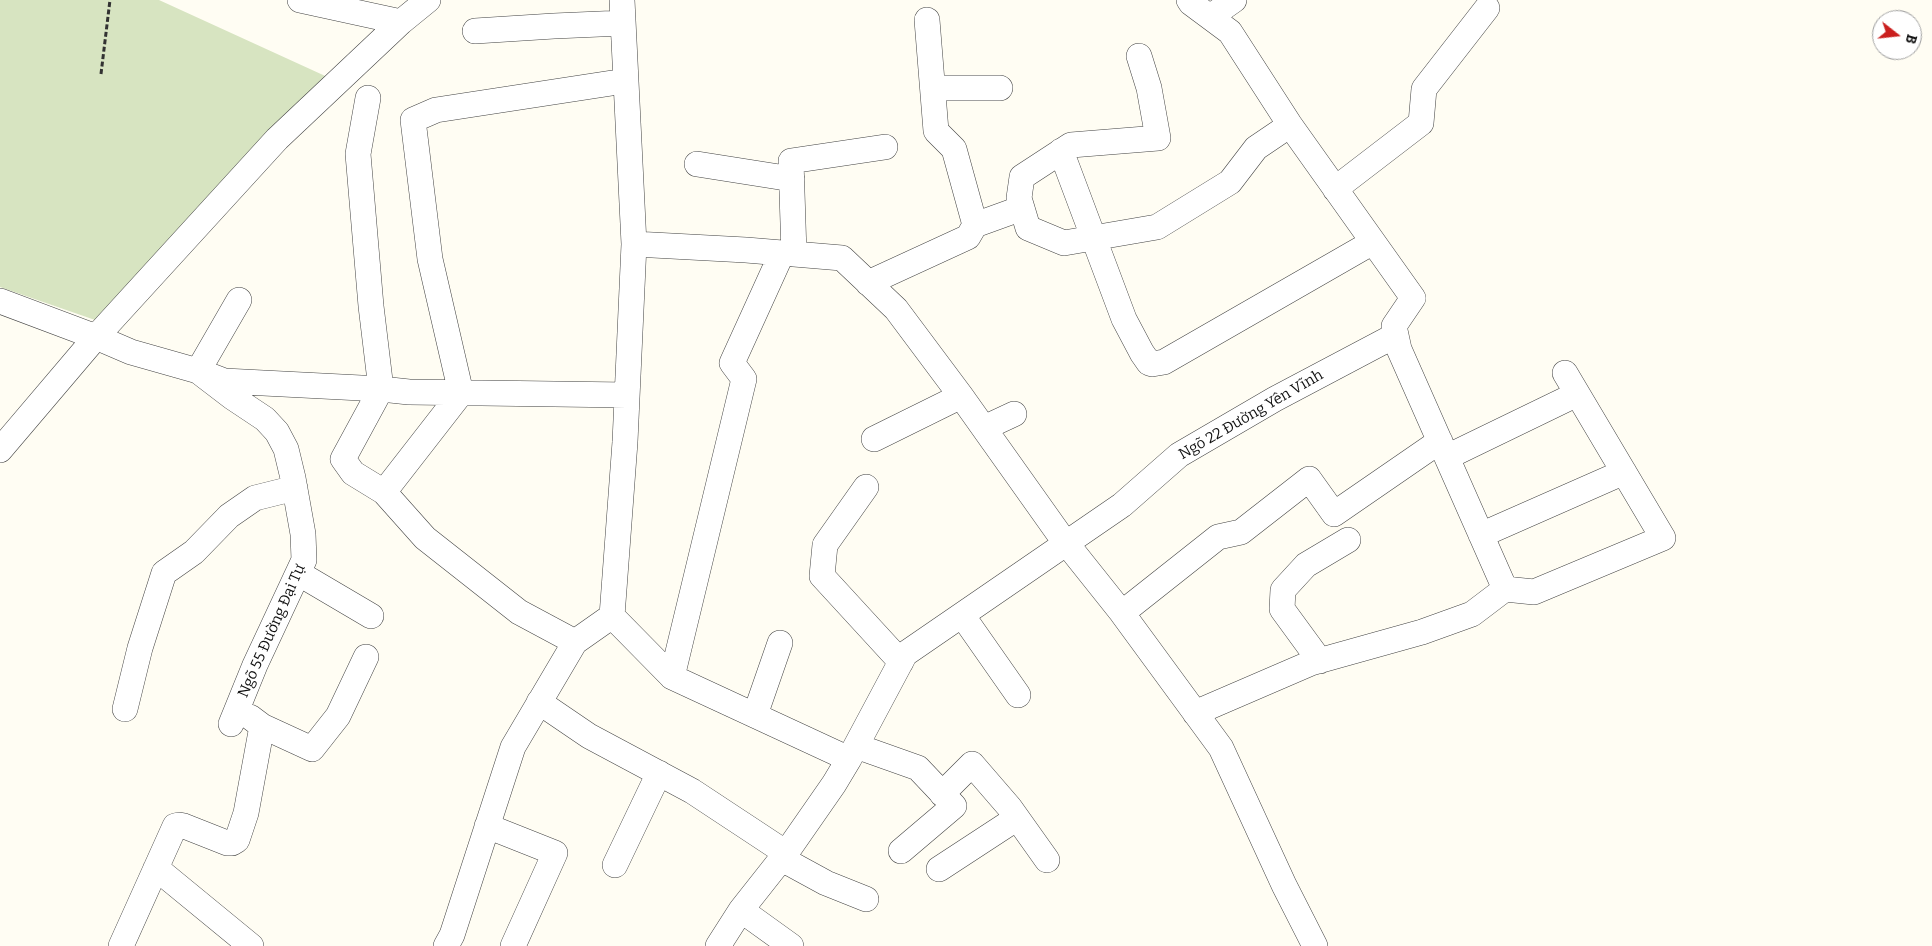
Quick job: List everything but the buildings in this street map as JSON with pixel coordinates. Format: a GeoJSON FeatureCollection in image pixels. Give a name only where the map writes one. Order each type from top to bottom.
{"type":"FeatureCollection","features":[{"type":"Feature","properties":{"kind":"street"},"geometry":{"type":"LineString","coordinates":[[300,0],[401,22]]}},
{"type":"Feature","properties":{"kind":"street"},"geometry":{"type":"LineString","coordinates":[[0,450],[96,337],[277,139],[401,22],[428,0]]}},
{"type":"Feature","properties":{"kind":"street"},"geometry":{"type":"LineString","coordinates":[[1189,0],[1191,4],[1230,32],[1290,125],[1413,298],[1394,326],[1399,349],[1505,589]]}},
{"type":"Feature","properties":{"kind":"street"},"geometry":{"type":"LineString","coordinates":[[1210,17],[1234,0]]}},
{"type":"Feature","properties":{"kind":"street"},"geometry":{"type":"LineString","coordinates":[[1335,188],[1421,123],[1424,88],[1487,8]]}},
{"type":"Feature","properties":{"kind":"street"},"geometry":{"type":"LineString","coordinates":[[475,32],[554,26],[622,12],[634,244],[627,395],[612,616],[672,677],[755,715],[852,752],[918,768],[954,806],[901,851]]}},
{"type":"Feature","properties":{"kind":"street"},"geometry":{"type":"LineString","coordinates":[[927,20],[936,131],[954,149],[975,225]]}},
{"type":"Feature","properties":{"kind":"street"},"geometry":{"type":"LineString","coordinates":[[1139,56],[1149,88],[1158,138],[1071,146],[1022,176],[1019,198],[1028,228],[1064,243],[1157,227],[1230,182],[1256,148],[1290,125]]}},
{"type":"Feature","properties":{"kind":"street"},"geometry":{"type":"LineString","coordinates":[[461,393],[430,259],[413,120],[436,110],[625,81]]}},
{"type":"Feature","properties":{"kind":"street"},"geometry":{"type":"LineString","coordinates":[[933,88],[1000,88]]}},
{"type":"Feature","properties":{"kind":"street"},"geometry":{"type":"LineString","coordinates":[[368,98],[358,154],[380,389],[343,459],[353,473],[384,492],[425,538],[519,612],[575,642]]}},
{"type":"Feature","properties":{"kind":"street"},"geometry":{"type":"LineString","coordinates":[[672,677],[744,379],[732,363],[788,253],[792,179],[791,161],[885,147]]}},
{"type":"Feature","properties":{"kind":"street"},"geometry":{"type":"LineString","coordinates":[[1061,151],[1124,319],[1142,353],[1149,363],[1152,364],[1164,362],[1373,242]]}},
{"type":"Feature","properties":{"kind":"street"},"geometry":{"type":"LineString","coordinates":[[697,164],[792,179]]}},
{"type":"Feature","properties":{"kind":"street"},"geometry":{"type":"LineString","coordinates":[[868,283],[968,237],[975,225],[1022,208]]}},
{"type":"Feature","properties":{"kind":"street"},"geometry":{"type":"LineString","coordinates":[[634,244],[842,258],[896,309],[1066,542],[1122,613],[1221,748],[1284,885],[1315,946]]}},
{"type":"Feature","properties":{"kind":"street"},"geometry":{"type":"LineString","coordinates":[[198,370],[239,300]]}},
{"type":"Feature","properties":{"kind":"street"},"geometry":{"type":"LineString","coordinates":[[0,301],[131,352],[198,370],[224,381],[409,392],[627,395]]}},
{"type":"Feature","properties":{"kind":"street","name":"Ngõ 22 Đường Yên Vĩnh"},"geometry":{"type":"LineString","coordinates":[[718,946],[741,910],[784,856],[834,784],[905,654],[1122,505],[1179,455],[1275,398],[1396,335]]}},
{"type":"Feature","properties":{"kind":"street","name":"Ngõ 55 Đường Đại Tự"},"geometry":{"type":"LineString","coordinates":[[198,370],[232,398],[265,419],[277,432],[286,449],[304,534],[304,560],[255,665],[234,716],[262,726],[312,749],[338,716],[366,657]]}},
{"type":"Feature","properties":{"kind":"street"},"geometry":{"type":"LineString","coordinates":[[1195,713],[1320,661],[1422,632],[1472,614],[1505,589],[1534,592],[1664,538],[1565,373]]}},
{"type":"Feature","properties":{"kind":"street"},"geometry":{"type":"LineString","coordinates":[[384,492],[461,393]]}},
{"type":"Feature","properties":{"kind":"street"},"geometry":{"type":"LineString","coordinates":[[1122,613],[1218,537],[1241,532],[1309,479],[1334,514],[1443,449],[1577,394]]}},
{"type":"Feature","properties":{"kind":"street"},"geometry":{"type":"LineString","coordinates":[[874,439],[961,396]]}},
{"type":"Feature","properties":{"kind":"street"},"geometry":{"type":"LineString","coordinates":[[984,428],[1014,414]]}},
{"type":"Feature","properties":{"kind":"street"},"geometry":{"type":"LineString","coordinates":[[1481,535],[1624,472]]}},
{"type":"Feature","properties":{"kind":"street"},"geometry":{"type":"LineString","coordinates":[[866,487],[825,545],[822,576],[901,662]]}},
{"type":"Feature","properties":{"kind":"street"},"geometry":{"type":"LineString","coordinates":[[125,709],[140,648],[164,573],[194,552],[229,516],[255,498],[295,488]]}},
{"type":"Feature","properties":{"kind":"street"},"geometry":{"type":"LineString","coordinates":[[1320,661],[1282,608],[1283,590],[1306,565],[1348,540]]}},
{"type":"Feature","properties":{"kind":"street"},"geometry":{"type":"LineString","coordinates":[[298,573],[371,616]]}},
{"type":"Feature","properties":{"kind":"street"},"geometry":{"type":"LineString","coordinates":[[962,615],[1018,695]]}},
{"type":"Feature","properties":{"kind":"street"},"geometry":{"type":"LineString","coordinates":[[446,946],[452,935],[513,747],[575,642],[612,616]]}},
{"type":"Feature","properties":{"kind":"street"},"geometry":{"type":"LineString","coordinates":[[755,715],[780,643]]}},
{"type":"Feature","properties":{"kind":"street"},"geometry":{"type":"LineString","coordinates":[[539,702],[589,736],[692,791],[784,856],[826,883],[866,898]]}},
{"type":"Feature","properties":{"kind":"street"},"geometry":{"type":"LineString","coordinates":[[121,946],[175,826],[179,825],[227,843],[237,840],[246,813],[262,726]]}},
{"type":"Feature","properties":{"kind":"street"},"geometry":{"type":"LineString","coordinates":[[942,794],[972,764],[1017,818],[1047,860]]}},
{"type":"Feature","properties":{"kind":"street"},"geometry":{"type":"LineString","coordinates":[[615,865],[659,773]]}},
{"type":"Feature","properties":{"kind":"street"},"geometry":{"type":"LineString","coordinates":[[939,869],[1017,818]]}},
{"type":"Feature","properties":{"kind":"street"},"geometry":{"type":"LineString","coordinates":[[487,826],[555,853],[512,946]]}},
{"type":"Feature","properties":{"kind":"street"},"geometry":{"type":"LineString","coordinates":[[156,868],[250,946]]}},
{"type":"Feature","properties":{"kind":"street"},"geometry":{"type":"LineString","coordinates":[[741,910],[791,946]]}},
{"type":"Feature","properties":{"kind":"path"},"geometry":{"type":"LineString","coordinates":[[101,74],[110,0]]}},
{"type":"Feature","properties":{"kind":"green space"},"geometry":{"type":"Polygon","coordinates":[[[0,0],[159,0],[334,80],[121,329],[0,287],[0,0]]]}}]}
